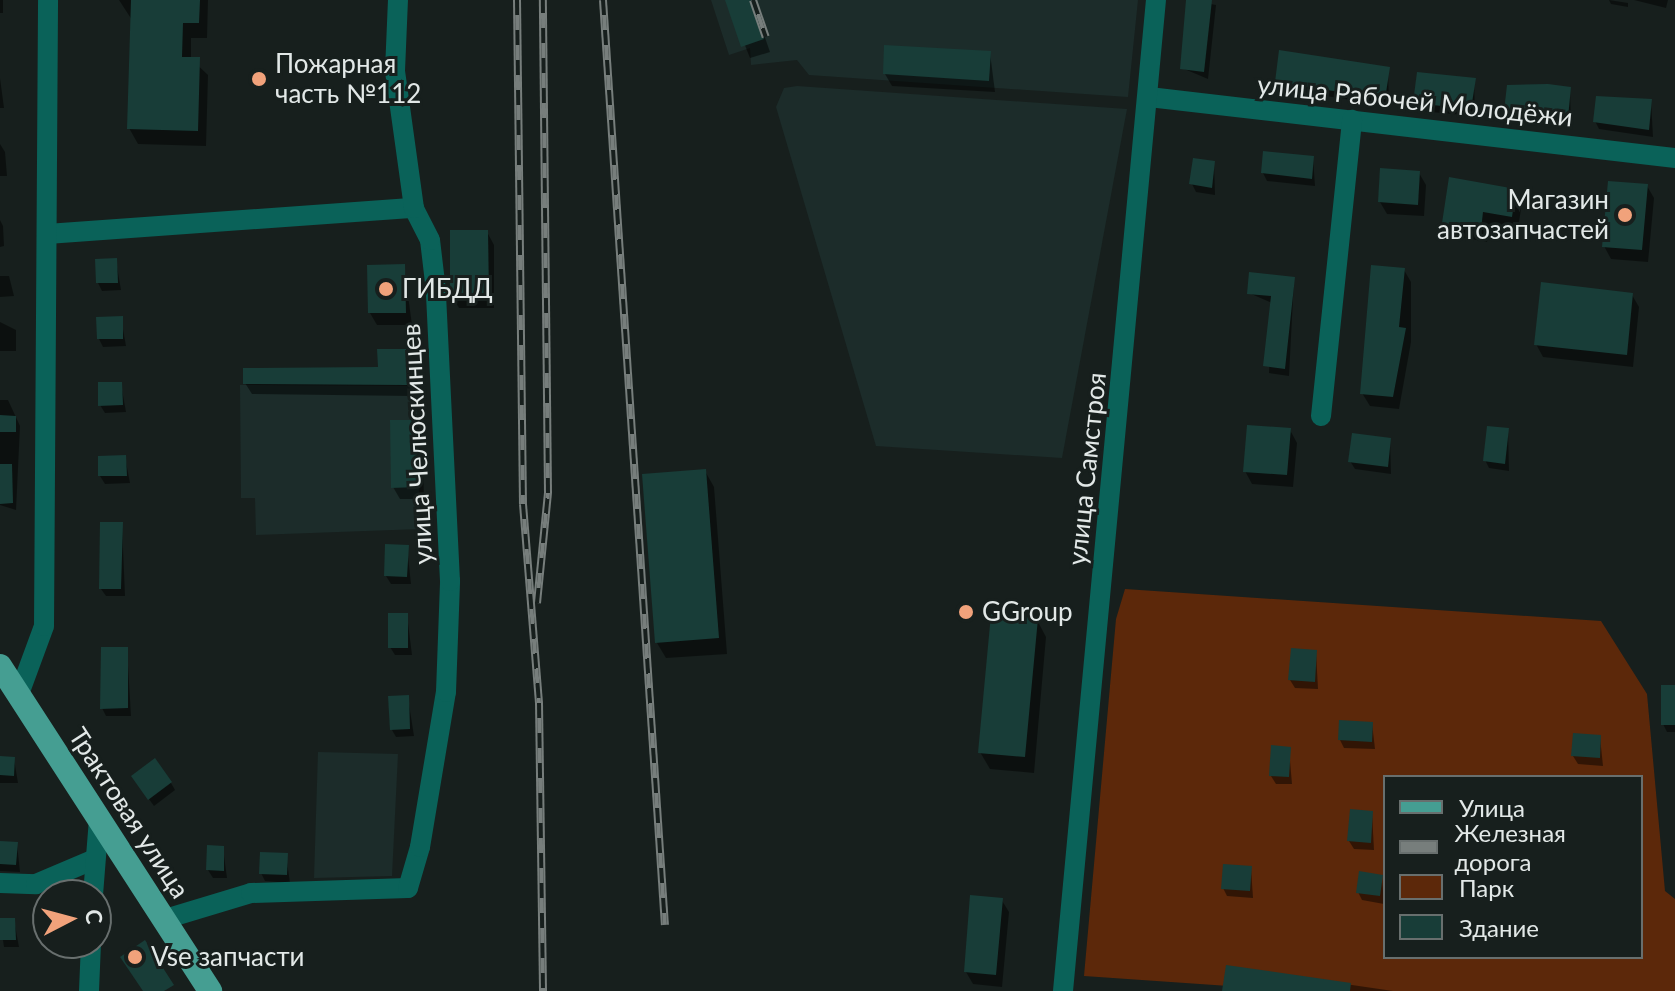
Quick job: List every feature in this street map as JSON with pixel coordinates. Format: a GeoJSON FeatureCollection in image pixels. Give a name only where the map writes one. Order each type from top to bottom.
{"type":"FeatureCollection","features":[{"type":"Feature","properties":{"kind":"main road","name":"Трактовая улица"},"geometry":{"type":"LineString","coordinates":[[0,666],[210,991]]}},
{"type":"Feature","properties":{"kind":"street"},"geometry":{"type":"LineString","coordinates":[[19,694],[44,626],[48,0]]}},
{"type":"Feature","properties":{"kind":"street","name":"улица Челюскинцев"},"geometry":{"type":"LineString","coordinates":[[165,919],[251,893],[408,888],[434,778],[451,636],[436,291],[430,240],[414,208],[395,71],[398,0]]}},
{"type":"Feature","properties":{"kind":"street","name":"улица Самстроя"},"geometry":{"type":"LineString","coordinates":[[1063,991],[1156,0]]}},
{"type":"Feature","properties":{"kind":"street","name":"улица Рабочей Молодёжи"},"geometry":{"type":"LineString","coordinates":[[1149,97],[1675,158]]}},
{"type":"Feature","properties":{"kind":"street"},"geometry":{"type":"LineString","coordinates":[[1321,416],[1352,120]]}},
{"type":"Feature","properties":{"kind":"street"},"geometry":{"type":"LineString","coordinates":[[47,234],[414,208]]}},
{"type":"Feature","properties":{"kind":"street"},"geometry":{"type":"LineString","coordinates":[[94,879],[99,818]]}},
{"type":"Feature","properties":{"kind":"street"},"geometry":{"type":"LineString","coordinates":[[0,883],[31,884],[95,859]]}},
{"type":"Feature","properties":{"kind":"street"},"geometry":{"type":"LineString","coordinates":[[89,991],[90,959]]}},
{"type":"Feature","properties":{"kind":"shaded area"},"geometry":{"type":"Polygon","coordinates":[[[711,0],[1138,0],[1128,97],[809,75],[797,60],[751,65],[750,48],[729,55],[711,0]]]}},
{"type":"Feature","properties":{"kind":"shaded area"},"geometry":{"type":"Polygon","coordinates":[[[797,86],[1127,109],[1062,458],[876,446],[776,107],[784,88],[797,86]]]}},
{"type":"Feature","properties":{"kind":"shaded area"},"geometry":{"type":"Polygon","coordinates":[[[240,385],[416,386],[420,529],[256,535],[255,498],[241,498],[240,385]]]}},
{"type":"Feature","properties":{"kind":"shaded area"},"geometry":{"type":"Polygon","coordinates":[[[318,752],[398,754],[392,876],[314,878],[318,752]]]}},
{"type":"Feature","properties":{"kind":"green space"},"geometry":{"type":"Polygon","coordinates":[[[1125,589],[1601,621],[1647,694],[1665,891],[1675,899],[1675,991],[1302,991],[1084,976],[1116,619],[1125,589]]]}},
{"type":"Feature","properties":{"kind":"building"},"geometry":{"type":"Polygon","coordinates":[[[131,0],[200,0],[199,23],[183,23],[182,57],[200,57],[198,131],[127,129],[131,0]]]}},
{"type":"Feature","properties":{"kind":"building"},"geometry":{"type":"Polygon","coordinates":[[[725,0],[751,0],[764,39],[741,47],[725,0]]]}},
{"type":"Feature","properties":{"kind":"building"},"geometry":{"type":"Polygon","coordinates":[[[1186,0],[1212,0],[1204,72],[1180,69],[1186,0]]]}},
{"type":"Feature","properties":{"kind":"building"},"geometry":{"type":"Polygon","coordinates":[[[884,45],[991,51],[989,81],[883,74],[884,45]]]}},
{"type":"Feature","properties":{"kind":"building"},"geometry":{"type":"Polygon","coordinates":[[[1279,50],[1390,67],[1385,99],[1275,82],[1279,50]]]}},
{"type":"Feature","properties":{"kind":"building"},"geometry":{"type":"Polygon","coordinates":[[[1417,72],[1476,78],[1471,109],[1413,103],[1417,72]]]}},
{"type":"Feature","properties":{"kind":"building"},"geometry":{"type":"Polygon","coordinates":[[[1507,85],[1571,87],[1568,118],[1504,111],[1507,85]]]}},
{"type":"Feature","properties":{"kind":"building"},"geometry":{"type":"Polygon","coordinates":[[[1596,96],[1652,99],[1649,130],[1593,122],[1596,96]]]}},
{"type":"Feature","properties":{"kind":"building"},"geometry":{"type":"Polygon","coordinates":[[[1263,151],[1314,156],[1312,179],[1261,173],[1263,151]]]}},
{"type":"Feature","properties":{"kind":"building"},"geometry":{"type":"Polygon","coordinates":[[[1193,158],[1215,161],[1212,188],[1189,184],[1193,158]]]}},
{"type":"Feature","properties":{"kind":"building"},"geometry":{"type":"Polygon","coordinates":[[[1380,168],[1420,171],[1418,205],[1378,202],[1380,168]]]}},
{"type":"Feature","properties":{"kind":"building"},"geometry":{"type":"Polygon","coordinates":[[[1449,177],[1516,189],[1512,217],[1483,212],[1481,230],[1442,223],[1449,177]]]}},
{"type":"Feature","properties":{"kind":"building","name":"Магазин автозапчастей"},"geometry":{"type":"Polygon","coordinates":[[[1608,181],[1648,184],[1642,250],[1602,247],[1608,181]]]}},
{"type":"Feature","properties":{"kind":"building"},"geometry":{"type":"Polygon","coordinates":[[[450,230],[488,230],[489,296],[450,296],[450,230]]]}},
{"type":"Feature","properties":{"kind":"building"},"geometry":{"type":"Polygon","coordinates":[[[117,258],[118,283],[96,283],[95,259],[117,258]]]}},
{"type":"Feature","properties":{"kind":"building","name":"ГИБДД"},"geometry":{"type":"Polygon","coordinates":[[[405,264],[406,313],[368,313],[367,265],[405,264]]]}},
{"type":"Feature","properties":{"kind":"building"},"geometry":{"type":"Polygon","coordinates":[[[1371,265],[1405,268],[1399,327],[1406,328],[1393,397],[1360,394],[1371,265]]]}},
{"type":"Feature","properties":{"kind":"building"},"geometry":{"type":"Polygon","coordinates":[[[1249,272],[1295,277],[1285,369],[1263,366],[1271,296],[1247,294],[1249,272]]]}},
{"type":"Feature","properties":{"kind":"building"},"geometry":{"type":"Polygon","coordinates":[[[1541,282],[1633,293],[1627,355],[1534,345],[1541,282]]]}},
{"type":"Feature","properties":{"kind":"building"},"geometry":{"type":"Polygon","coordinates":[[[123,316],[123,339],[97,339],[96,317],[123,316]]]}},
{"type":"Feature","properties":{"kind":"building"},"geometry":{"type":"Polygon","coordinates":[[[377,349],[406,349],[407,385],[243,384],[243,368],[378,367],[377,349]]]}},
{"type":"Feature","properties":{"kind":"building"},"geometry":{"type":"Polygon","coordinates":[[[98,382],[122,382],[123,405],[98,406],[98,382]]]}},
{"type":"Feature","properties":{"kind":"building"},"geometry":{"type":"Polygon","coordinates":[[[0,415],[16,416],[16,432],[0,432],[0,415]]]}},
{"type":"Feature","properties":{"kind":"building"},"geometry":{"type":"Polygon","coordinates":[[[390,420],[416,420],[418,487],[391,488],[390,420]]]}},
{"type":"Feature","properties":{"kind":"building"},"geometry":{"type":"Polygon","coordinates":[[[1247,425],[1291,428],[1287,475],[1243,472],[1247,425]]]}},
{"type":"Feature","properties":{"kind":"building"},"geometry":{"type":"Polygon","coordinates":[[[1487,426],[1509,428],[1505,464],[1483,461],[1487,426]]]}},
{"type":"Feature","properties":{"kind":"building"},"geometry":{"type":"Polygon","coordinates":[[[1352,433],[1391,438],[1388,467],[1348,462],[1352,433]]]}},
{"type":"Feature","properties":{"kind":"building"},"geometry":{"type":"Polygon","coordinates":[[[126,455],[127,476],[98,476],[98,456],[126,455]]]}},
{"type":"Feature","properties":{"kind":"building"},"geometry":{"type":"Polygon","coordinates":[[[0,464],[12,464],[13,503],[0,504],[0,464]]]}},
{"type":"Feature","properties":{"kind":"building"},"geometry":{"type":"Polygon","coordinates":[[[706,469],[719,638],[655,643],[642,474],[706,469]]]}},
{"type":"Feature","properties":{"kind":"building"},"geometry":{"type":"Polygon","coordinates":[[[100,522],[123,522],[121,589],[99,589],[100,522]]]}},
{"type":"Feature","properties":{"kind":"building"},"geometry":{"type":"Polygon","coordinates":[[[385,544],[409,545],[407,577],[384,576],[385,544]]]}},
{"type":"Feature","properties":{"kind":"building"},"geometry":{"type":"Polygon","coordinates":[[[388,613],[408,613],[408,648],[388,648],[388,613]]]}},
{"type":"Feature","properties":{"kind":"building"},"geometry":{"type":"Polygon","coordinates":[[[991,614],[1038,618],[1025,757],[978,753],[991,614]]]}},
{"type":"Feature","properties":{"kind":"building"},"geometry":{"type":"Polygon","coordinates":[[[101,647],[128,647],[128,708],[100,709],[101,647]]]}},
{"type":"Feature","properties":{"kind":"building"},"geometry":{"type":"Polygon","coordinates":[[[1291,648],[1317,650],[1315,682],[1288,680],[1291,648]]]}},
{"type":"Feature","properties":{"kind":"building"},"geometry":{"type":"Polygon","coordinates":[[[1661,685],[1675,685],[1675,725],[1661,725],[1661,685]]]}},
{"type":"Feature","properties":{"kind":"building"},"geometry":{"type":"Polygon","coordinates":[[[409,695],[410,729],[390,730],[388,696],[409,695]]]}},
{"type":"Feature","properties":{"kind":"building"},"geometry":{"type":"Polygon","coordinates":[[[1339,720],[1373,722],[1372,742],[1338,740],[1339,720]]]}},
{"type":"Feature","properties":{"kind":"building"},"geometry":{"type":"Polygon","coordinates":[[[1573,733],[1601,735],[1600,758],[1571,756],[1573,733]]]}},
{"type":"Feature","properties":{"kind":"building"},"geometry":{"type":"Polygon","coordinates":[[[1271,745],[1291,747],[1289,777],[1269,776],[1271,745]]]}},
{"type":"Feature","properties":{"kind":"building"},"geometry":{"type":"Polygon","coordinates":[[[0,756],[15,757],[14,776],[0,775],[0,756]]]}},
{"type":"Feature","properties":{"kind":"building"},"geometry":{"type":"Polygon","coordinates":[[[155,758],[172,782],[148,800],[131,776],[155,758]]]}},
{"type":"Feature","properties":{"kind":"building"},"geometry":{"type":"Polygon","coordinates":[[[1350,809],[1373,811],[1371,843],[1347,841],[1350,809]]]}},
{"type":"Feature","properties":{"kind":"building"},"geometry":{"type":"Polygon","coordinates":[[[0,841],[18,842],[16,865],[0,864],[0,841]]]}},
{"type":"Feature","properties":{"kind":"building"},"geometry":{"type":"Polygon","coordinates":[[[207,845],[224,846],[224,871],[206,870],[207,845]]]}},
{"type":"Feature","properties":{"kind":"building"},"geometry":{"type":"Polygon","coordinates":[[[260,852],[288,853],[287,875],[259,874],[260,852]]]}},
{"type":"Feature","properties":{"kind":"building"},"geometry":{"type":"Polygon","coordinates":[[[1223,864],[1252,866],[1250,891],[1221,889],[1223,864]]]}},
{"type":"Feature","properties":{"kind":"building"},"geometry":{"type":"Polygon","coordinates":[[[1359,871],[1383,875],[1380,896],[1356,893],[1359,871]]]}},
{"type":"Feature","properties":{"kind":"building"},"geometry":{"type":"Polygon","coordinates":[[[970,895],[1003,898],[996,975],[964,972],[970,895]]]}},
{"type":"Feature","properties":{"kind":"building"},"geometry":{"type":"Polygon","coordinates":[[[0,918],[15,918],[16,940],[0,940],[0,918]]]}},
{"type":"Feature","properties":{"kind":"building"},"geometry":{"type":"Polygon","coordinates":[[[145,940],[174,985],[164,991],[143,991],[120,957],[145,940]]]}},
{"type":"Feature","properties":{"kind":"building"},"geometry":{"type":"Polygon","coordinates":[[[1226,965],[1351,983],[1350,991],[1222,991],[1226,965]]]}},
{"type":"Feature","properties":{"kind":"railway"},"geometry":{"type":"LineString","coordinates":[[517,0],[523,504],[539,703],[543,991]]}},
{"type":"Feature","properties":{"kind":"railway"},"geometry":{"type":"LineString","coordinates":[[537,603],[548,493],[543,0]]}},
{"type":"Feature","properties":{"kind":"railway"},"geometry":{"type":"LineString","coordinates":[[603,0],[665,925]]}},
{"type":"Feature","properties":{"kind":"railway"},"geometry":{"type":"LineString","coordinates":[[753,0],[766,37]]}},
{"type":"Feature","properties":{"kind":"place","name":"Пожарная часть №112"},"geometry":{"type":"Point","coordinates":[259,79]}},
{"type":"Feature","properties":{"kind":"place","name":"Магазин автозапчастей"},"geometry":{"type":"Point","coordinates":[1625,215]}},
{"type":"Feature","properties":{"kind":"place","name":"ГИБДД"},"geometry":{"type":"Point","coordinates":[386,289]}},
{"type":"Feature","properties":{"kind":"place","name":"GGroup"},"geometry":{"type":"Point","coordinates":[966,612]}},
{"type":"Feature","properties":{"kind":"place","name":"Vse запчасти"},"geometry":{"type":"Point","coordinates":[135,957]}}]}
